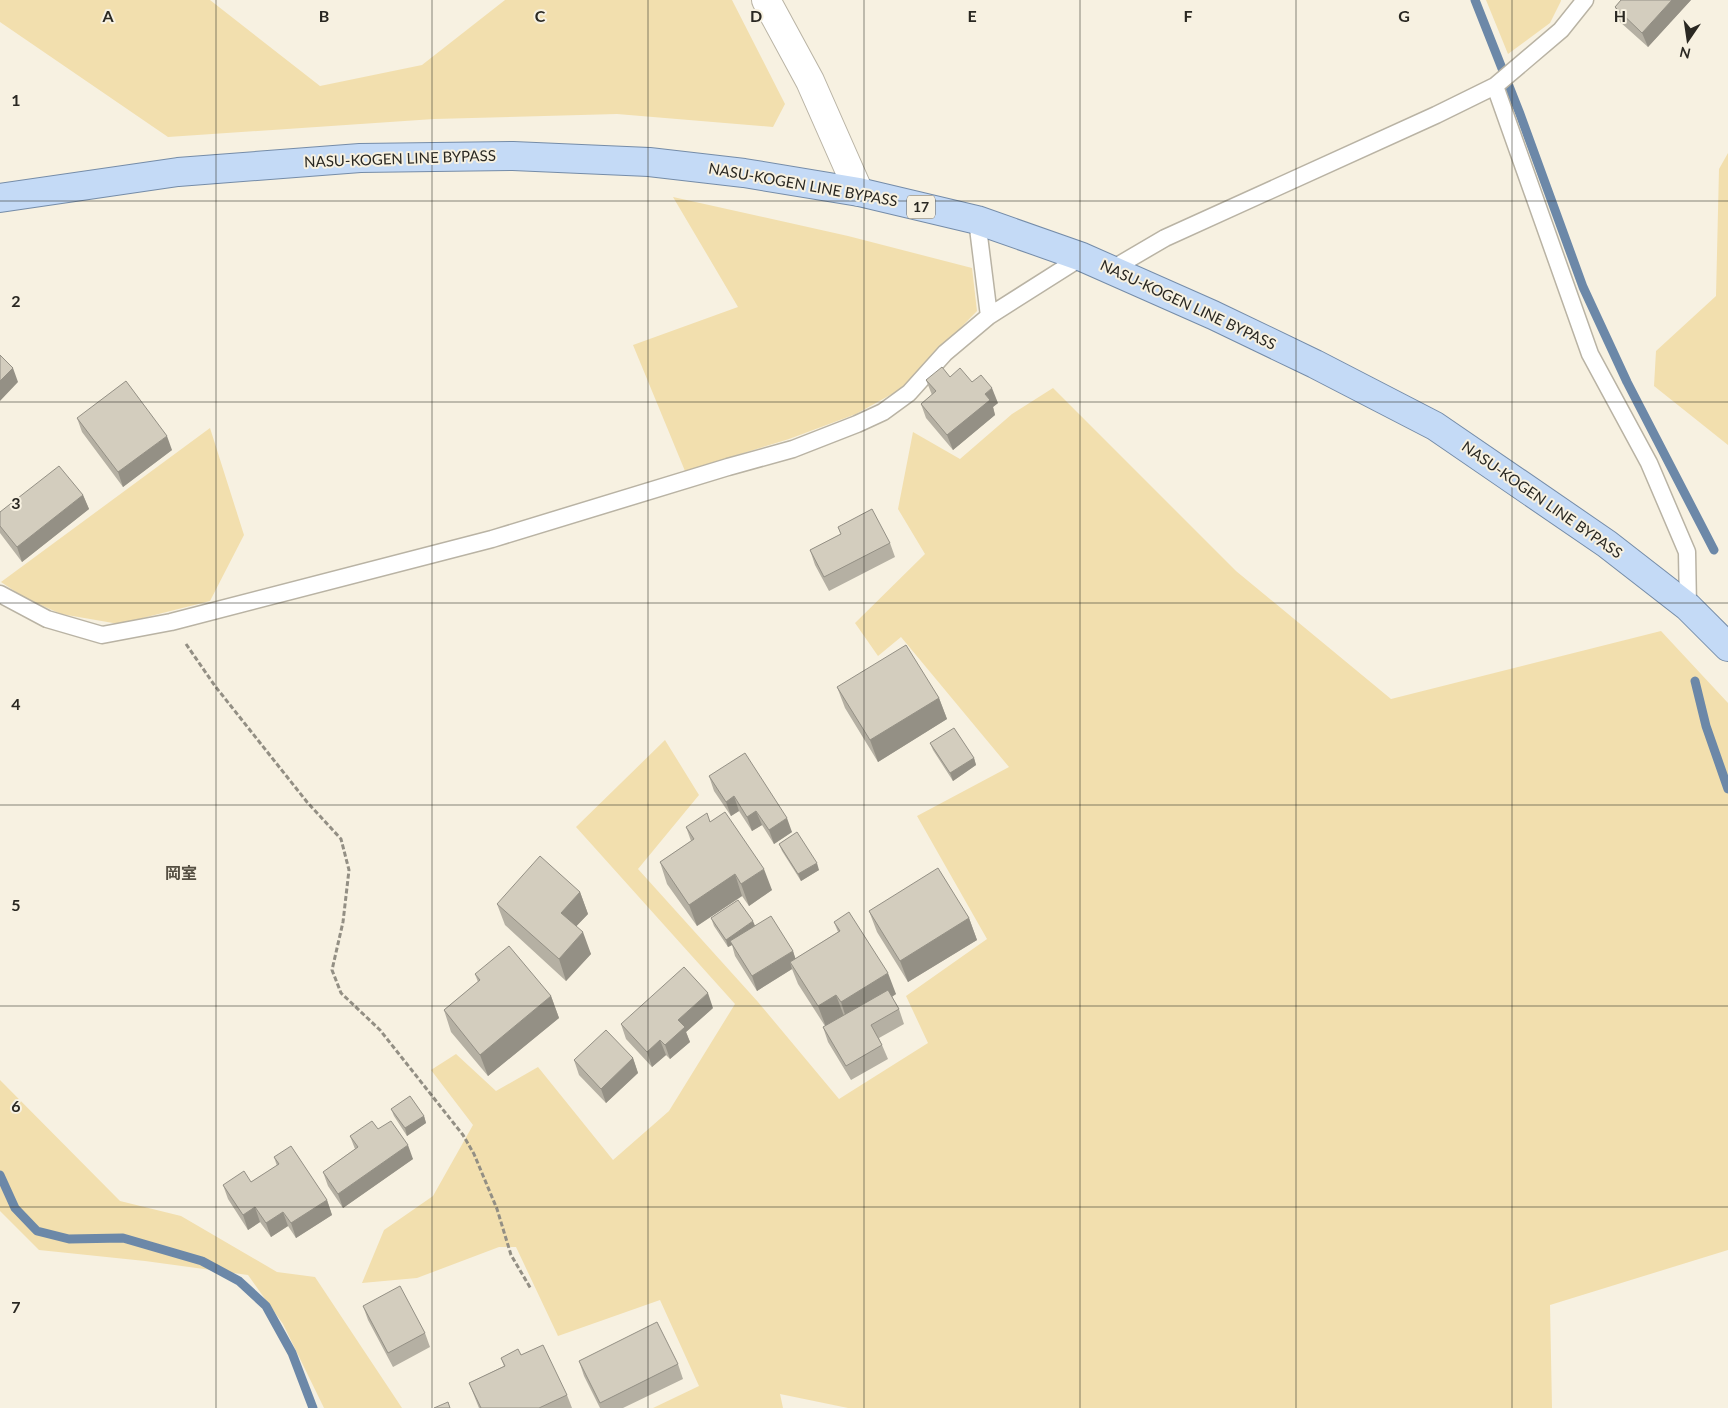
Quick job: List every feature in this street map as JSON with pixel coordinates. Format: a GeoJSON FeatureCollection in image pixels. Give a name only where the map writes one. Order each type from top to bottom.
{"type":"FeatureCollection","features":[{"type":"Feature","properties":{"kind":"main road","name":"NASU-KOGEN LINE BYPASS"},"geometry":{"type":"LineString","coordinates":[[0,198],[178,172],[360,158],[513,156],[650,162],[744,173],[859,192],[977,220],[1082,257],[1213,315],[1435,426],[1608,544],[1688,607],[1728,647]]}},
{"type":"Feature","properties":{"kind":"street"},"geometry":{"type":"LineString","coordinates":[[766,0],[810,81],[859,192]]}},
{"type":"Feature","properties":{"kind":"lane"},"geometry":{"type":"LineString","coordinates":[[1112,270],[1165,238],[1436,115],[1495,86],[1561,30],[1585,0]]}},
{"type":"Feature","properties":{"kind":"lane"},"geometry":{"type":"LineString","coordinates":[[1495,86],[1590,354],[1649,463],[1687,552],[1688,607]]}},
{"type":"Feature","properties":{"kind":"lane"},"geometry":{"type":"LineString","coordinates":[[977,220],[990,316]]}},
{"type":"Feature","properties":{"kind":"lane"},"geometry":{"type":"LineString","coordinates":[[0,594],[47,619],[102,635],[171,622],[492,539],[793,449],[883,412],[909,393],[945,353],[990,316],[1082,257]]}},
{"type":"Feature","properties":{"kind":"path"},"geometry":{"type":"LineString","coordinates":[[171,622],[215,686],[307,802],[341,840],[349,870],[343,922],[332,970],[341,993],[380,1030],[463,1135],[474,1154],[497,1209],[511,1255],[531,1290]]}},
{"type":"Feature","properties":{"kind":"shaded area"},"geometry":{"type":"Polygon","coordinates":[[[0,0],[210,0],[320,86],[422,65],[505,0],[732,0],[785,104],[773,127],[617,114],[434,119],[168,137],[0,22],[0,0]]]}},
{"type":"Feature","properties":{"kind":"shaded area"},"geometry":{"type":"Polygon","coordinates":[[[1486,0],[1561,1],[1550,23],[1508,54],[1486,0]]]}},
{"type":"Feature","properties":{"kind":"shaded area"},"geometry":{"type":"Polygon","coordinates":[[[1728,153],[1728,445],[1654,386],[1656,351],[1716,296],[1719,169],[1728,153]]]}},
{"type":"Feature","properties":{"kind":"shaded area"},"geometry":{"type":"Polygon","coordinates":[[[673,197],[848,236],[972,268],[977,311],[901,389],[856,414],[789,439],[685,471],[633,345],[738,307],[673,197]]]}},
{"type":"Feature","properties":{"kind":"shaded area"},"geometry":{"type":"Polygon","coordinates":[[[1053,388],[1236,571],[1391,699],[1661,631],[1728,703],[1728,1250],[1550,1305],[1552,1408],[848,1408],[780,1394],[783,1408],[653,1408],[699,1386],[660,1300],[558,1336],[516,1247],[499,1247],[417,1278],[362,1283],[384,1230],[433,1196],[473,1125],[431,1070],[456,1054],[496,1091],[538,1067],[613,1160],[669,1111],[735,1004],[576,827],[665,740],[699,795],[638,869],[758,1002],[839,1099],[928,1043],[906,996],[987,939],[917,816],[1009,767],[901,637],[878,656],[855,623],[925,554],[898,509],[913,432],[960,459],[1012,414],[1053,388]]]}},
{"type":"Feature","properties":{"kind":"shaded area"},"geometry":{"type":"Polygon","coordinates":[[[210,428],[244,535],[210,601],[119,624],[61,614],[25,598],[1,582],[210,428]]]}},
{"type":"Feature","properties":{"kind":"shaded area"},"geometry":{"type":"Polygon","coordinates":[[[0,1080],[120,1201],[181,1216],[277,1272],[315,1277],[402,1408],[324,1408],[283,1324],[248,1275],[145,1261],[39,1250],[0,1211],[0,1080]]]}},
{"type":"Feature","properties":{"kind":"building"},"geometry":{"type":"Polygon","coordinates":[[[1621,0],[1672,0],[1642,33],[1615,7],[1621,0]]]}},
{"type":"Feature","properties":{"kind":"building"},"geometry":{"type":"Polygon","coordinates":[[[0,355],[13,368],[0,381],[0,355]]]}},
{"type":"Feature","properties":{"kind":"building"},"geometry":{"type":"Polygon","coordinates":[[[942,367],[950,377],[960,368],[972,382],[981,375],[992,388],[985,394],[990,400],[947,435],[921,404],[936,391],[926,380],[942,367]]]}},
{"type":"Feature","properties":{"kind":"building"},"geometry":{"type":"Polygon","coordinates":[[[126,381],[167,436],[118,472],[77,418],[126,381]]]}},
{"type":"Feature","properties":{"kind":"building"},"geometry":{"type":"Polygon","coordinates":[[[59,466],[83,495],[17,547],[0,526],[0,512],[59,466]]]}},
{"type":"Feature","properties":{"kind":"building"},"geometry":{"type":"Polygon","coordinates":[[[872,509],[890,543],[824,577],[810,550],[841,534],[838,527],[872,509]]]}},
{"type":"Feature","properties":{"kind":"building"},"geometry":{"type":"Polygon","coordinates":[[[906,645],[939,698],[870,740],[837,687],[906,645]]]}},
{"type":"Feature","properties":{"kind":"building"},"geometry":{"type":"Polygon","coordinates":[[[954,728],[974,758],[950,773],[930,743],[954,728]]]}},
{"type":"Feature","properties":{"kind":"building"},"geometry":{"type":"Polygon","coordinates":[[[745,753],[787,818],[769,830],[756,811],[747,817],[734,796],[726,802],[709,776],[745,753]]]}},
{"type":"Feature","properties":{"kind":"building"},"geometry":{"type":"Polygon","coordinates":[[[725,812],[764,869],[741,884],[735,874],[689,905],[660,862],[694,839],[686,827],[707,813],[710,822],[725,812]]]}},
{"type":"Feature","properties":{"kind":"building"},"geometry":{"type":"Polygon","coordinates":[[[797,832],[817,863],[798,874],[779,844],[797,832]]]}},
{"type":"Feature","properties":{"kind":"building"},"geometry":{"type":"Polygon","coordinates":[[[540,856],[580,892],[561,913],[583,932],[559,959],[497,904],[540,856]]]}},
{"type":"Feature","properties":{"kind":"building"},"geometry":{"type":"Polygon","coordinates":[[[938,868],[969,918],[900,961],[869,911],[938,868]]]}},
{"type":"Feature","properties":{"kind":"building"},"geometry":{"type":"Polygon","coordinates":[[[738,900],[753,921],[726,940],[711,918],[738,900]]]}},
{"type":"Feature","properties":{"kind":"building"},"geometry":{"type":"Polygon","coordinates":[[[849,912],[888,973],[841,1002],[836,995],[818,1006],[790,962],[840,931],[834,922],[849,912]]]}},
{"type":"Feature","properties":{"kind":"building"},"geometry":{"type":"Polygon","coordinates":[[[771,916],[793,951],[752,976],[730,941],[771,916]]]}},
{"type":"Feature","properties":{"kind":"building"},"geometry":{"type":"Polygon","coordinates":[[[509,946],[551,996],[480,1055],[444,1010],[480,980],[475,974],[509,946]]]}},
{"type":"Feature","properties":{"kind":"building"},"geometry":{"type":"Polygon","coordinates":[[[684,967],[708,993],[678,1020],[685,1027],[665,1045],[660,1040],[647,1052],[621,1024],[684,967]]]}},
{"type":"Feature","properties":{"kind":"building"},"geometry":{"type":"Polygon","coordinates":[[[888,990],[899,1009],[871,1025],[882,1045],[846,1066],[823,1027],[888,990]]]}},
{"type":"Feature","properties":{"kind":"building"},"geometry":{"type":"Polygon","coordinates":[[[606,1030],[633,1058],[601,1089],[574,1060],[606,1030]]]}},
{"type":"Feature","properties":{"kind":"building"},"geometry":{"type":"Polygon","coordinates":[[[410,1096],[424,1116],[405,1128],[391,1109],[410,1096]]]}},
{"type":"Feature","properties":{"kind":"building"},"geometry":{"type":"Polygon","coordinates":[[[372,1121],[378,1129],[391,1121],[408,1145],[338,1194],[323,1172],[358,1147],[350,1136],[372,1121]]]}},
{"type":"Feature","properties":{"kind":"building"},"geometry":{"type":"Polygon","coordinates":[[[291,1146],[327,1200],[291,1223],[283,1212],[266,1223],[255,1207],[243,1215],[223,1185],[244,1171],[251,1182],[279,1164],[274,1157],[291,1146]]]}},
{"type":"Feature","properties":{"kind":"building"},"geometry":{"type":"Polygon","coordinates":[[[400,1286],[425,1333],[388,1353],[363,1306],[400,1286]]]}},
{"type":"Feature","properties":{"kind":"building"},"geometry":{"type":"Polygon","coordinates":[[[657,1322],[678,1364],[600,1403],[579,1361],[657,1322]]]}},
{"type":"Feature","properties":{"kind":"building"},"geometry":{"type":"Polygon","coordinates":[[[543,1345],[567,1395],[539,1408],[481,1408],[469,1383],[505,1366],[501,1358],[518,1349],[521,1355],[543,1345]]]}},
{"type":"Feature","properties":{"kind":"building"},"geometry":{"type":"Polygon","coordinates":[[[448,1402],[450,1408],[434,1408],[448,1402]]]}},
{"type":"Feature","properties":{"kind":"waterway"},"geometry":{"type":"LineString","coordinates":[[1475,0],[1520,114],[1583,287],[1627,382],[1714,550]]}},
{"type":"Feature","properties":{"kind":"waterway"},"geometry":{"type":"LineString","coordinates":[[1695,681],[1706,726],[1728,789]]}},
{"type":"Feature","properties":{"kind":"waterway"},"geometry":{"type":"LineString","coordinates":[[0,1175],[15,1208],[37,1231],[69,1239],[123,1238],[202,1261],[239,1281],[266,1306],[292,1353],[313,1408]]}},
{"type":"Feature","properties":{"kind":"district","name":"岡室"},"geometry":{"type":"Point","coordinates":[181,873]}}]}
